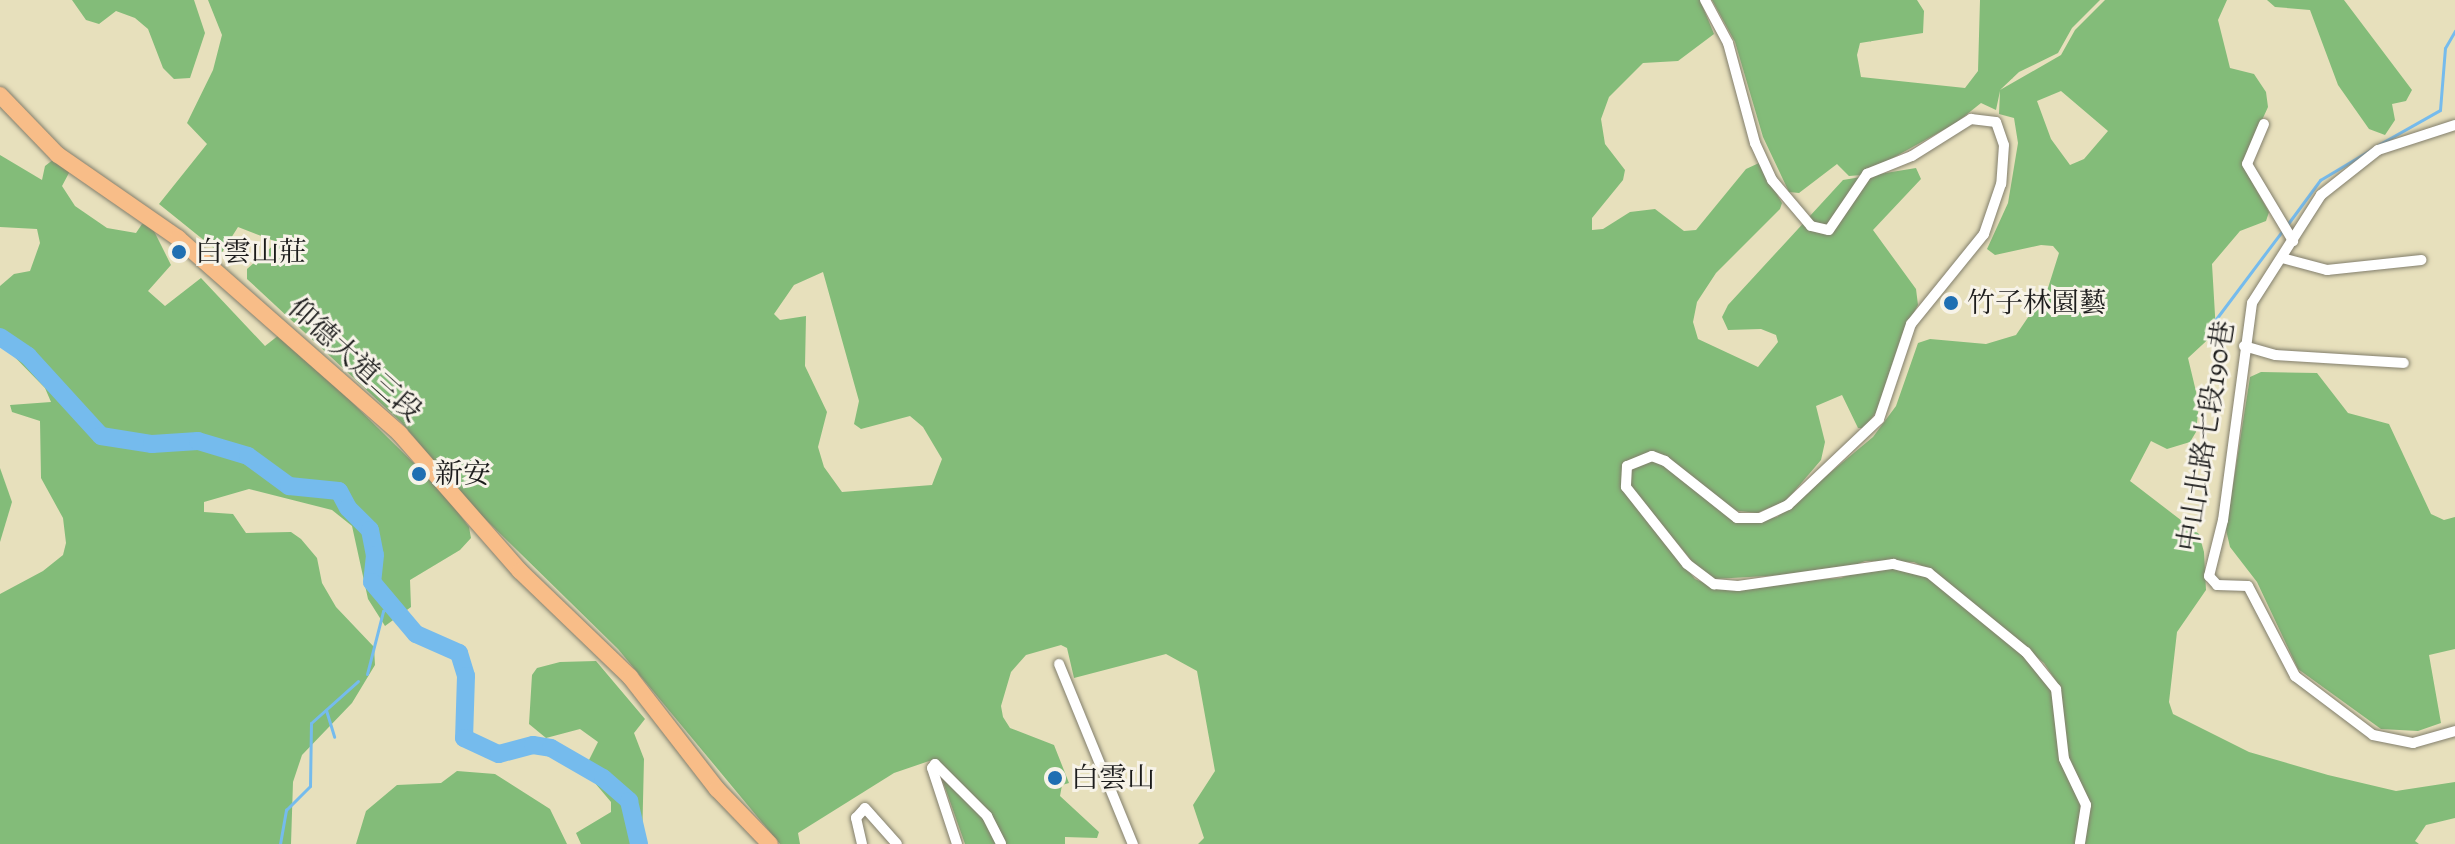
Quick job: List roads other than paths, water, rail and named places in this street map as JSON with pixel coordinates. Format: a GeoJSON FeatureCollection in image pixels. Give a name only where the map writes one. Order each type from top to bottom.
{"type":"FeatureCollection","features":[{"type":"Feature","properties":{"kind":"main road","name":"仰德大道三段"},"geometry":{"type":"LineString","coordinates":[[0,95],[58,155],[178,238],[419,452],[520,571],[630,677],[717,789],[770,844]]}},
{"type":"Feature","properties":{"kind":"street"},"geometry":{"type":"LineString","coordinates":[[1705,0],[1732,54],[1755,143],[1772,180],[1817,230],[1833,227],[1867,174],[1912,156],[1971,119],[1996,122],[2004,145],[2001,184],[1984,234],[1911,324],[1879,419],[1788,505],[1760,518],[1737,518],[1665,461],[1652,456],[1627,466],[1626,487],[1687,564],[1714,584],[1753,585],[1893,564],[1929,573],[2026,652],[2056,689],[2064,759],[2086,805],[2080,844]]}},
{"type":"Feature","properties":{"kind":"street"},"geometry":{"type":"LineString","coordinates":[[2264,124],[2247,164],[2293,241]]}},
{"type":"Feature","properties":{"kind":"street","name":"中山北路七段190巷"},"geometry":{"type":"LineString","coordinates":[[2455,125],[2378,150],[2321,195],[2252,303],[2223,520],[2209,576],[2217,585],[2248,586],[2274,640],[2302,683],[2373,735],[2413,743],[2455,731]]}},
{"type":"Feature","properties":{"kind":"street"},"geometry":{"type":"LineString","coordinates":[[2282,258],[2327,270],[2421,260]]}},
{"type":"Feature","properties":{"kind":"street"},"geometry":{"type":"LineString","coordinates":[[2244,346],[2289,357],[2404,363]]}},
{"type":"Feature","properties":{"kind":"street"},"geometry":{"type":"LineString","coordinates":[[1059,664],[1133,844]]}},
{"type":"Feature","properties":{"kind":"street"},"geometry":{"type":"LineString","coordinates":[[957,844],[932,768],[935,764],[987,816],[1001,844]]}},
{"type":"Feature","properties":{"kind":"street"},"geometry":{"type":"LineString","coordinates":[[862,844],[856,818],[865,808],[897,844]]}},
{"type":"Feature","properties":{"kind":"waterway"},"geometry":{"type":"LineString","coordinates":[[2378,145],[2440,110],[2445,48],[2455,31]]}},
{"type":"Feature","properties":{"kind":"waterway"},"geometry":{"type":"LineString","coordinates":[[2287,225],[2320,180],[2372,149]]}},
{"type":"Feature","properties":{"kind":"waterway"},"geometry":{"type":"LineString","coordinates":[[2210,327],[2282,231]]}},
{"type":"Feature","properties":{"kind":"waterway"},"geometry":{"type":"LineString","coordinates":[[0,337],[28,356],[101,436],[152,444],[198,441],[248,456],[289,486],[339,491],[348,508],[370,530],[375,555],[372,582],[416,634],[459,653],[466,676],[464,738],[499,754],[533,745],[551,748],[603,778],[629,801],[639,844]]}},
{"type":"Feature","properties":{"kind":"waterway"},"geometry":{"type":"LineString","coordinates":[[367,674],[383,611],[393,604]]}},
{"type":"Feature","properties":{"kind":"waterway"},"geometry":{"type":"LineString","coordinates":[[280,844],[286,810],[310,786],[311,723],[358,681]]}},
{"type":"Feature","properties":{"kind":"waterway"},"geometry":{"type":"LineString","coordinates":[[326,710],[334,737]]}},
{"type":"Feature","properties":{"kind":"place","name":"白雲山莊"},"geometry":{"type":"Point","coordinates":[179,252]}},
{"type":"Feature","properties":{"kind":"place","name":"竹子林園藝"},"geometry":{"type":"Point","coordinates":[1951,303]}},
{"type":"Feature","properties":{"kind":"place","name":"新安"},"geometry":{"type":"Point","coordinates":[419,474]}},
{"type":"Feature","properties":{"kind":"place","name":"白雲山"},"geometry":{"type":"Point","coordinates":[1055,778]}}]}
